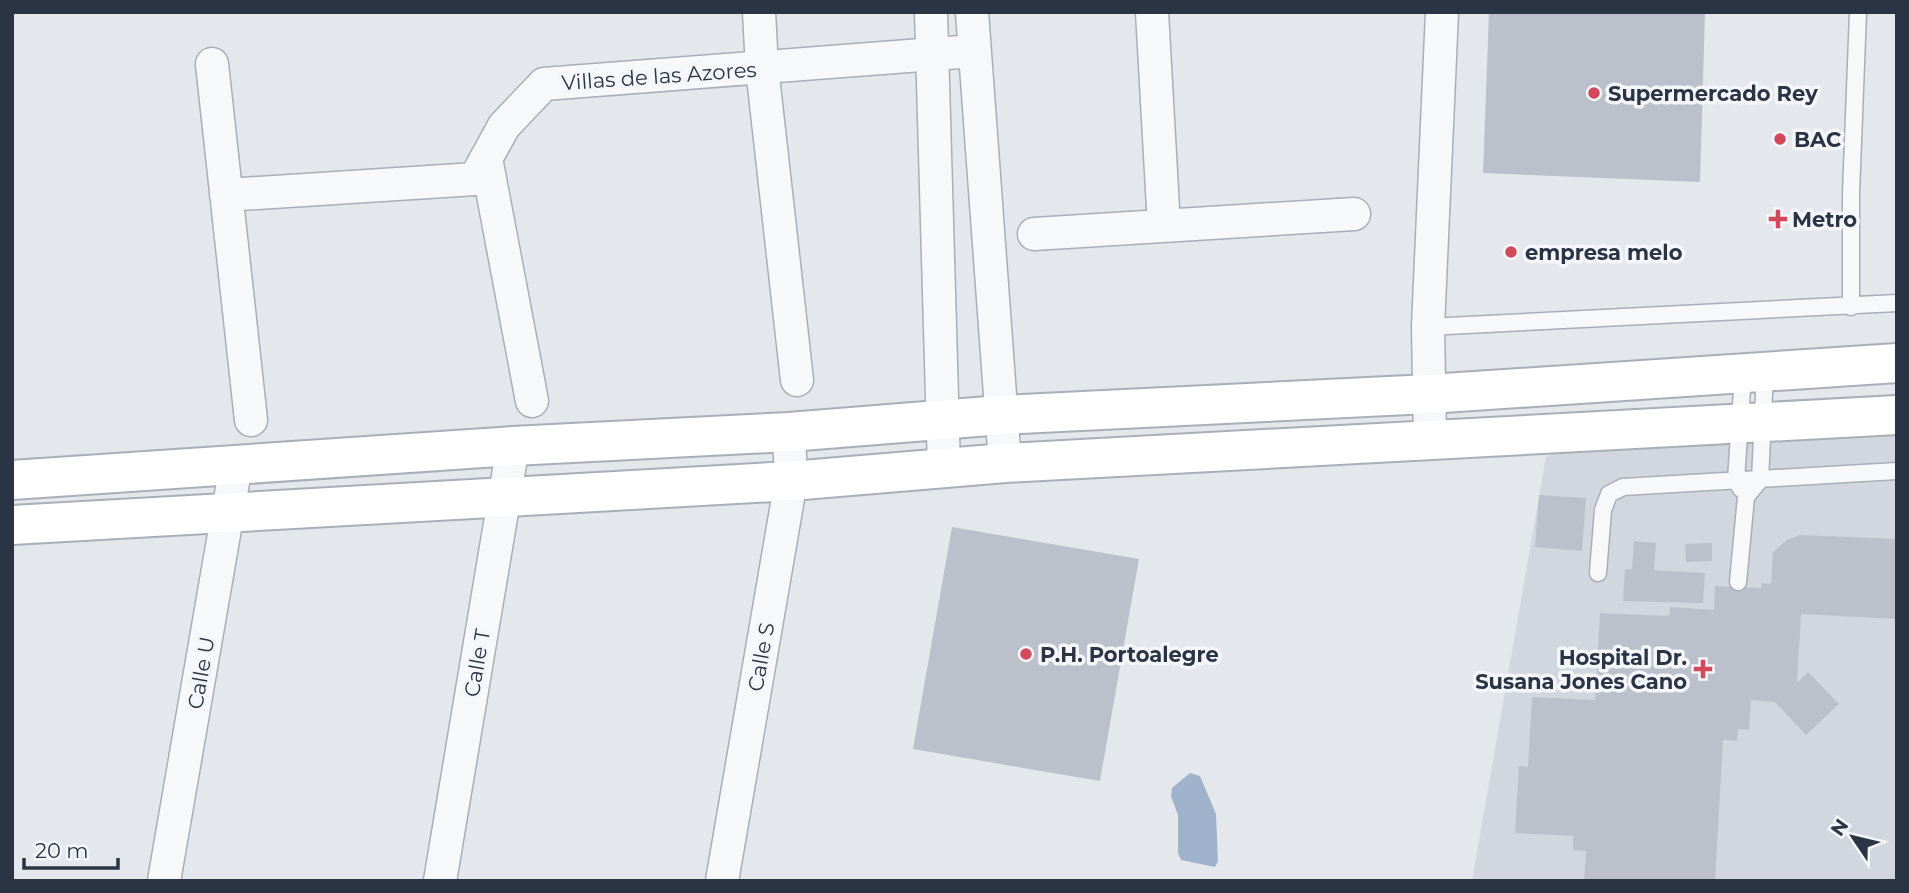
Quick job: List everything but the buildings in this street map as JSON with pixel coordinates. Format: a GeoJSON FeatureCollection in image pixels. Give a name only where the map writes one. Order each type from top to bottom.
{"type":"FeatureCollection","features":[{"type":"Feature","properties":{"kind":"street"},"geometry":{"type":"LineString","coordinates":[[758,12],[797,380]]}},
{"type":"Feature","properties":{"kind":"street"},"geometry":{"type":"LineString","coordinates":[[931,12],[944,468]]}},
{"type":"Feature","properties":{"kind":"street"},"geometry":{"type":"LineString","coordinates":[[972,12],[1005,463]]}},
{"type":"Feature","properties":{"kind":"street"},"geometry":{"type":"LineString","coordinates":[[1152,12],[1164,226]]}},
{"type":"Feature","properties":{"kind":"street"},"geometry":{"type":"LineString","coordinates":[[1430,438],[1428,327],[1441,12]]}},
{"type":"Feature","properties":{"kind":"street","name":"Villas de las Azores"},"geometry":{"type":"LineString","coordinates":[[226,194],[475,179],[504,126],[544,84],[973,51]]}},
{"type":"Feature","properties":{"kind":"street"},"geometry":{"type":"LineString","coordinates":[[212,64],[251,420]]}},
{"type":"Feature","properties":{"kind":"street"},"geometry":{"type":"LineString","coordinates":[[486,158],[532,401]]}},
{"type":"Feature","properties":{"kind":"street"},"geometry":{"type":"LineString","coordinates":[[1034,234],[1354,214]]}},
{"type":"Feature","properties":{"kind":"street"},"geometry":{"type":"LineString","coordinates":[[12,480],[513,446],[789,432],[943,418],[1429,394],[1897,363]]}},
{"type":"Feature","properties":{"kind":"street"},"geometry":{"type":"LineString","coordinates":[[12,525],[791,481],[1005,463],[1430,438],[1897,415]]}},
{"type":"Feature","properties":{"kind":"street","name":"Calle S"},"geometry":{"type":"LineString","coordinates":[[722,881],[791,481],[789,432]]}},
{"type":"Feature","properties":{"kind":"street","name":"Calle T"},"geometry":{"type":"LineString","coordinates":[[440,881],[513,446]]}},
{"type":"Feature","properties":{"kind":"street","name":"Calle U"},"geometry":{"type":"LineString","coordinates":[[164,881],[236,465]]}},
{"type":"Feature","properties":{"kind":"lane"},"geometry":{"type":"LineString","coordinates":[[1851,307],[1851,193],[1858,12]]}},
{"type":"Feature","properties":{"kind":"lane"},"geometry":{"type":"LineString","coordinates":[[1428,327],[1897,303]]}},
{"type":"Feature","properties":{"kind":"lane"},"geometry":{"type":"LineString","coordinates":[[1746,497],[1736,480],[1751,422],[1754,373]]}},
{"type":"Feature","properties":{"kind":"lane"},"geometry":{"type":"LineString","coordinates":[[1738,582],[1746,497],[1760,480],[1751,422],[1754,373]]}},
{"type":"Feature","properties":{"kind":"lane"},"geometry":{"type":"LineString","coordinates":[[1598,572],[1603,510],[1609,494],[1623,487],[1897,471]]}},
{"type":"Feature","properties":{"kind":"shaded area","name":"Hospital Dr. Susana Jones Cano"},"geometry":{"type":"Polygon","coordinates":[[[1897,433],[1897,881],[1472,881],[1546,457],[1563,450],[1897,433]]]}},
{"type":"Feature","properties":{"kind":"water"},"geometry":{"type":"Polygon","coordinates":[[[1190,773],[1200,776],[1216,814],[1218,861],[1215,867],[1181,860],[1178,853],[1178,815],[1171,796],[1172,788],[1190,773]]]}},
{"type":"Feature","properties":{"kind":"place","name":"Supermercado Rey"},"geometry":{"type":"Point","coordinates":[1594,93]}},
{"type":"Feature","properties":{"kind":"place","name":"BAC"},"geometry":{"type":"Point","coordinates":[1780,139]}},
{"type":"Feature","properties":{"kind":"place","name":"Metro"},"geometry":{"type":"Point","coordinates":[1778,219]}},
{"type":"Feature","properties":{"kind":"place","name":"empresa melo"},"geometry":{"type":"Point","coordinates":[1511,252]}},
{"type":"Feature","properties":{"kind":"place","name":"P.H. Portoalegre"},"geometry":{"type":"Point","coordinates":[1026,654]}},
{"type":"Feature","properties":{"kind":"place","name":"Hospital Dr. Susana Jones Cano"},"geometry":{"type":"Point","coordinates":[1703,669]}}]}
